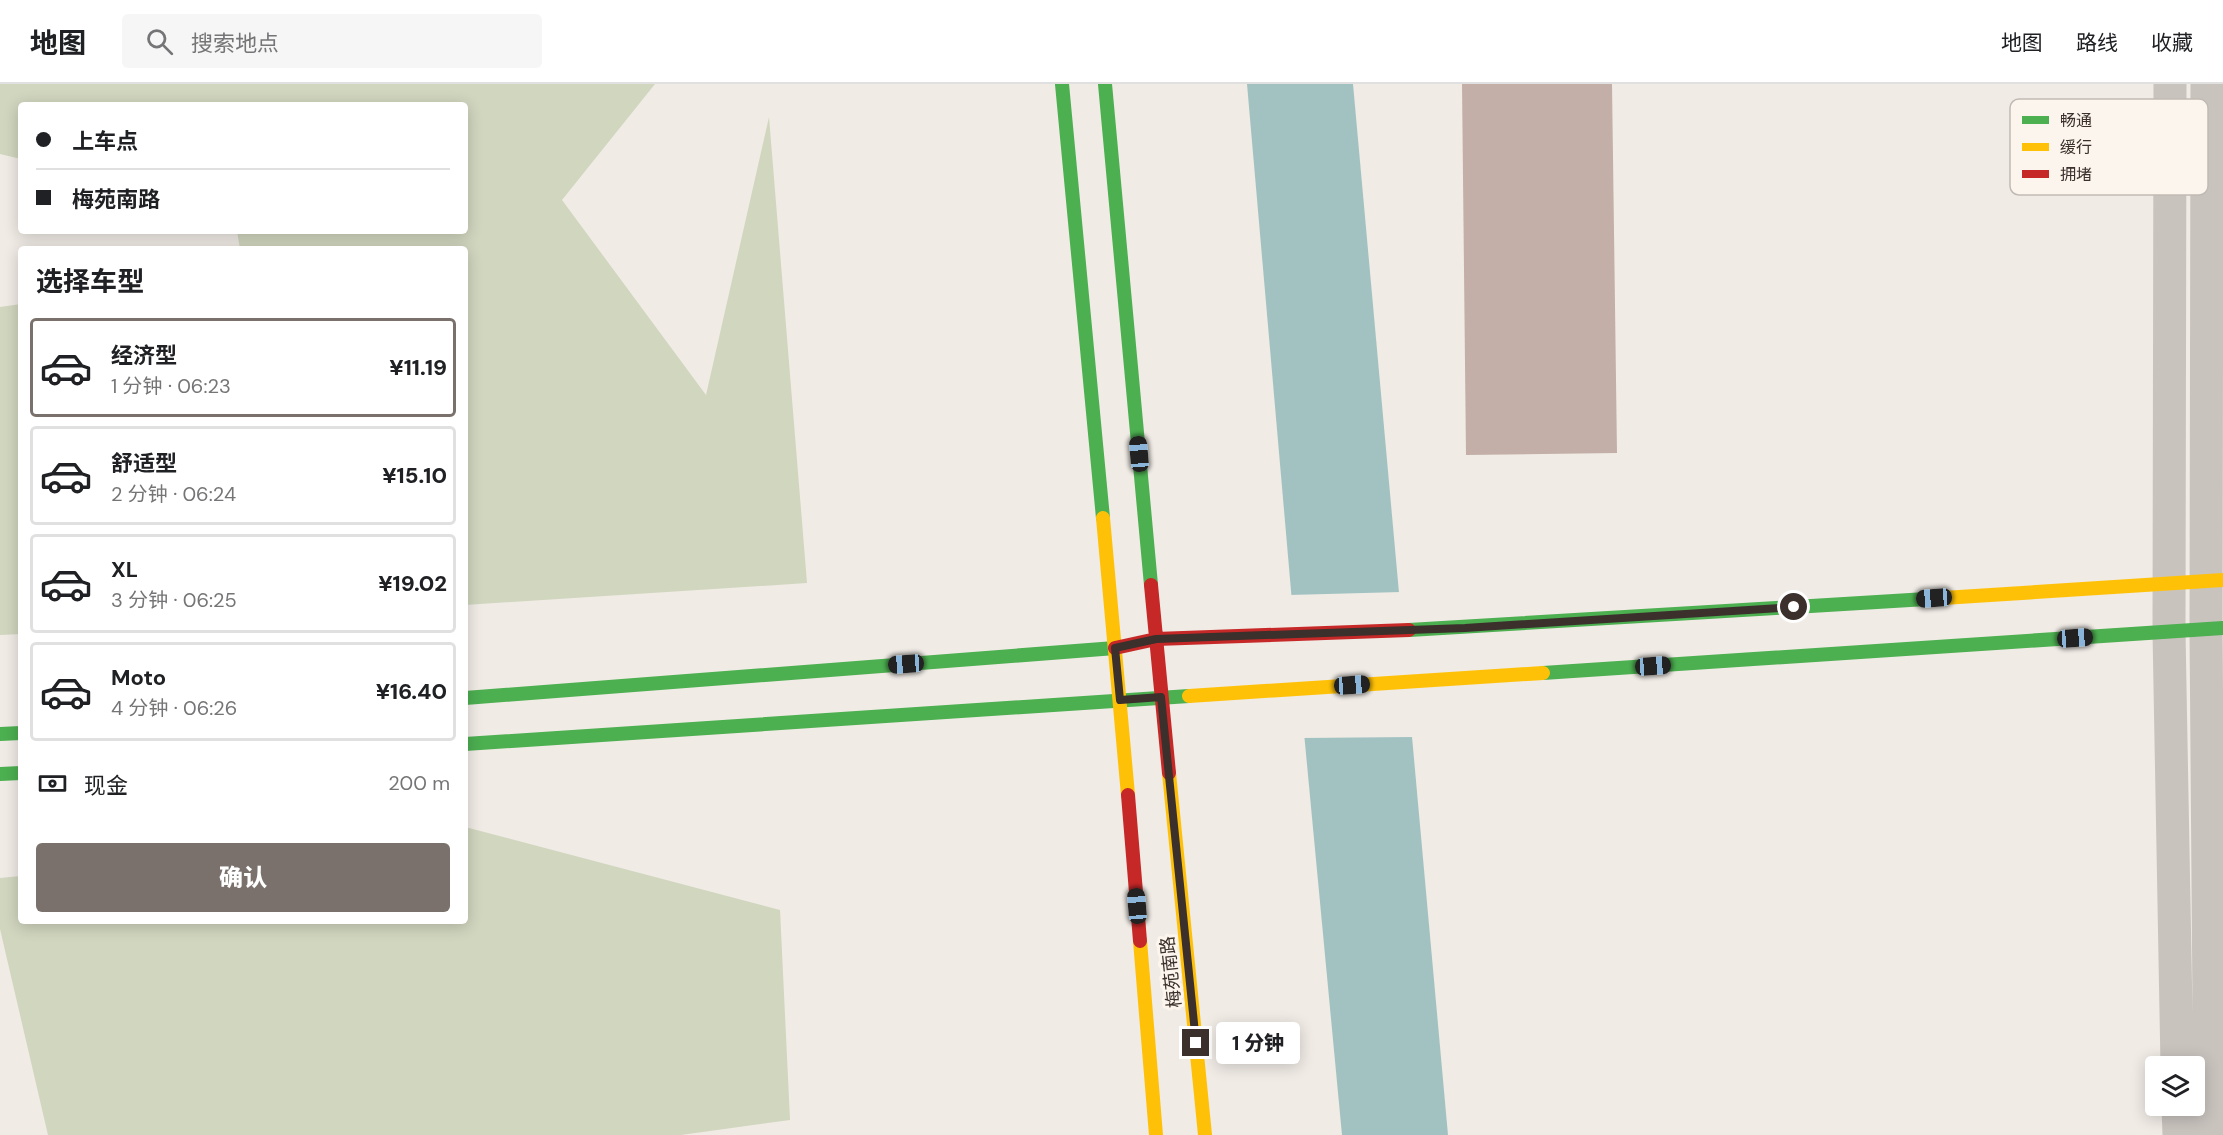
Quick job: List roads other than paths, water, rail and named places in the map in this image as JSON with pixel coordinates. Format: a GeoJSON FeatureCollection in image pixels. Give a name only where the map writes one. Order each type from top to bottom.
{"type":"FeatureCollection","features":[{"type":"Feature","properties":{"kind":"street","name":"梅苑南路"},"geometry":{"type":"LineString","coordinates":[[1062,84],[1120,700],[1156,1135]]}},
{"type":"Feature","properties":{"kind":"street","name":"梅苑南路"},"geometry":{"type":"LineString","coordinates":[[1105,84],[1161,697],[1205,1135]]}},
{"type":"Feature","properties":{"kind":"street"},"geometry":{"type":"LineString","coordinates":[[2170,84],[2170,99]]}},
{"type":"Feature","properties":{"kind":"street"},"geometry":{"type":"LineString","coordinates":[[2207,84],[2207,99]]}},
{"type":"Feature","properties":{"kind":"street"},"geometry":{"type":"LineString","coordinates":[[2208,146],[2215,580],[2210,1135]]}},
{"type":"Feature","properties":{"kind":"street"},"geometry":{"type":"LineString","coordinates":[[2170,195],[2169,632],[2178,1056]]}},
{"type":"Feature","properties":{"kind":"street"},"geometry":{"type":"LineString","coordinates":[[468,698],[1115,648],[1156,639],[1465,628],[2215,580]]}},
{"type":"Feature","properties":{"kind":"street"},"geometry":{"type":"LineString","coordinates":[[468,744],[2214,628]]}},
{"type":"Feature","properties":{"kind":"street"},"geometry":{"type":"LineString","coordinates":[[0,734],[18,733]]}},
{"type":"Feature","properties":{"kind":"street"},"geometry":{"type":"LineString","coordinates":[[0,774],[18,773]]}},
{"type":"Feature","properties":{"kind":"street"},"geometry":{"type":"LineString","coordinates":[[2178,1116],[2179,1135]]}},
{"type":"Feature","properties":{"kind":"water"},"geometry":{"type":"Polygon","coordinates":[[[1247,84],[1353,84],[1448,1135],[1342,1135],[1296,648],[1247,84]]]}}]}
